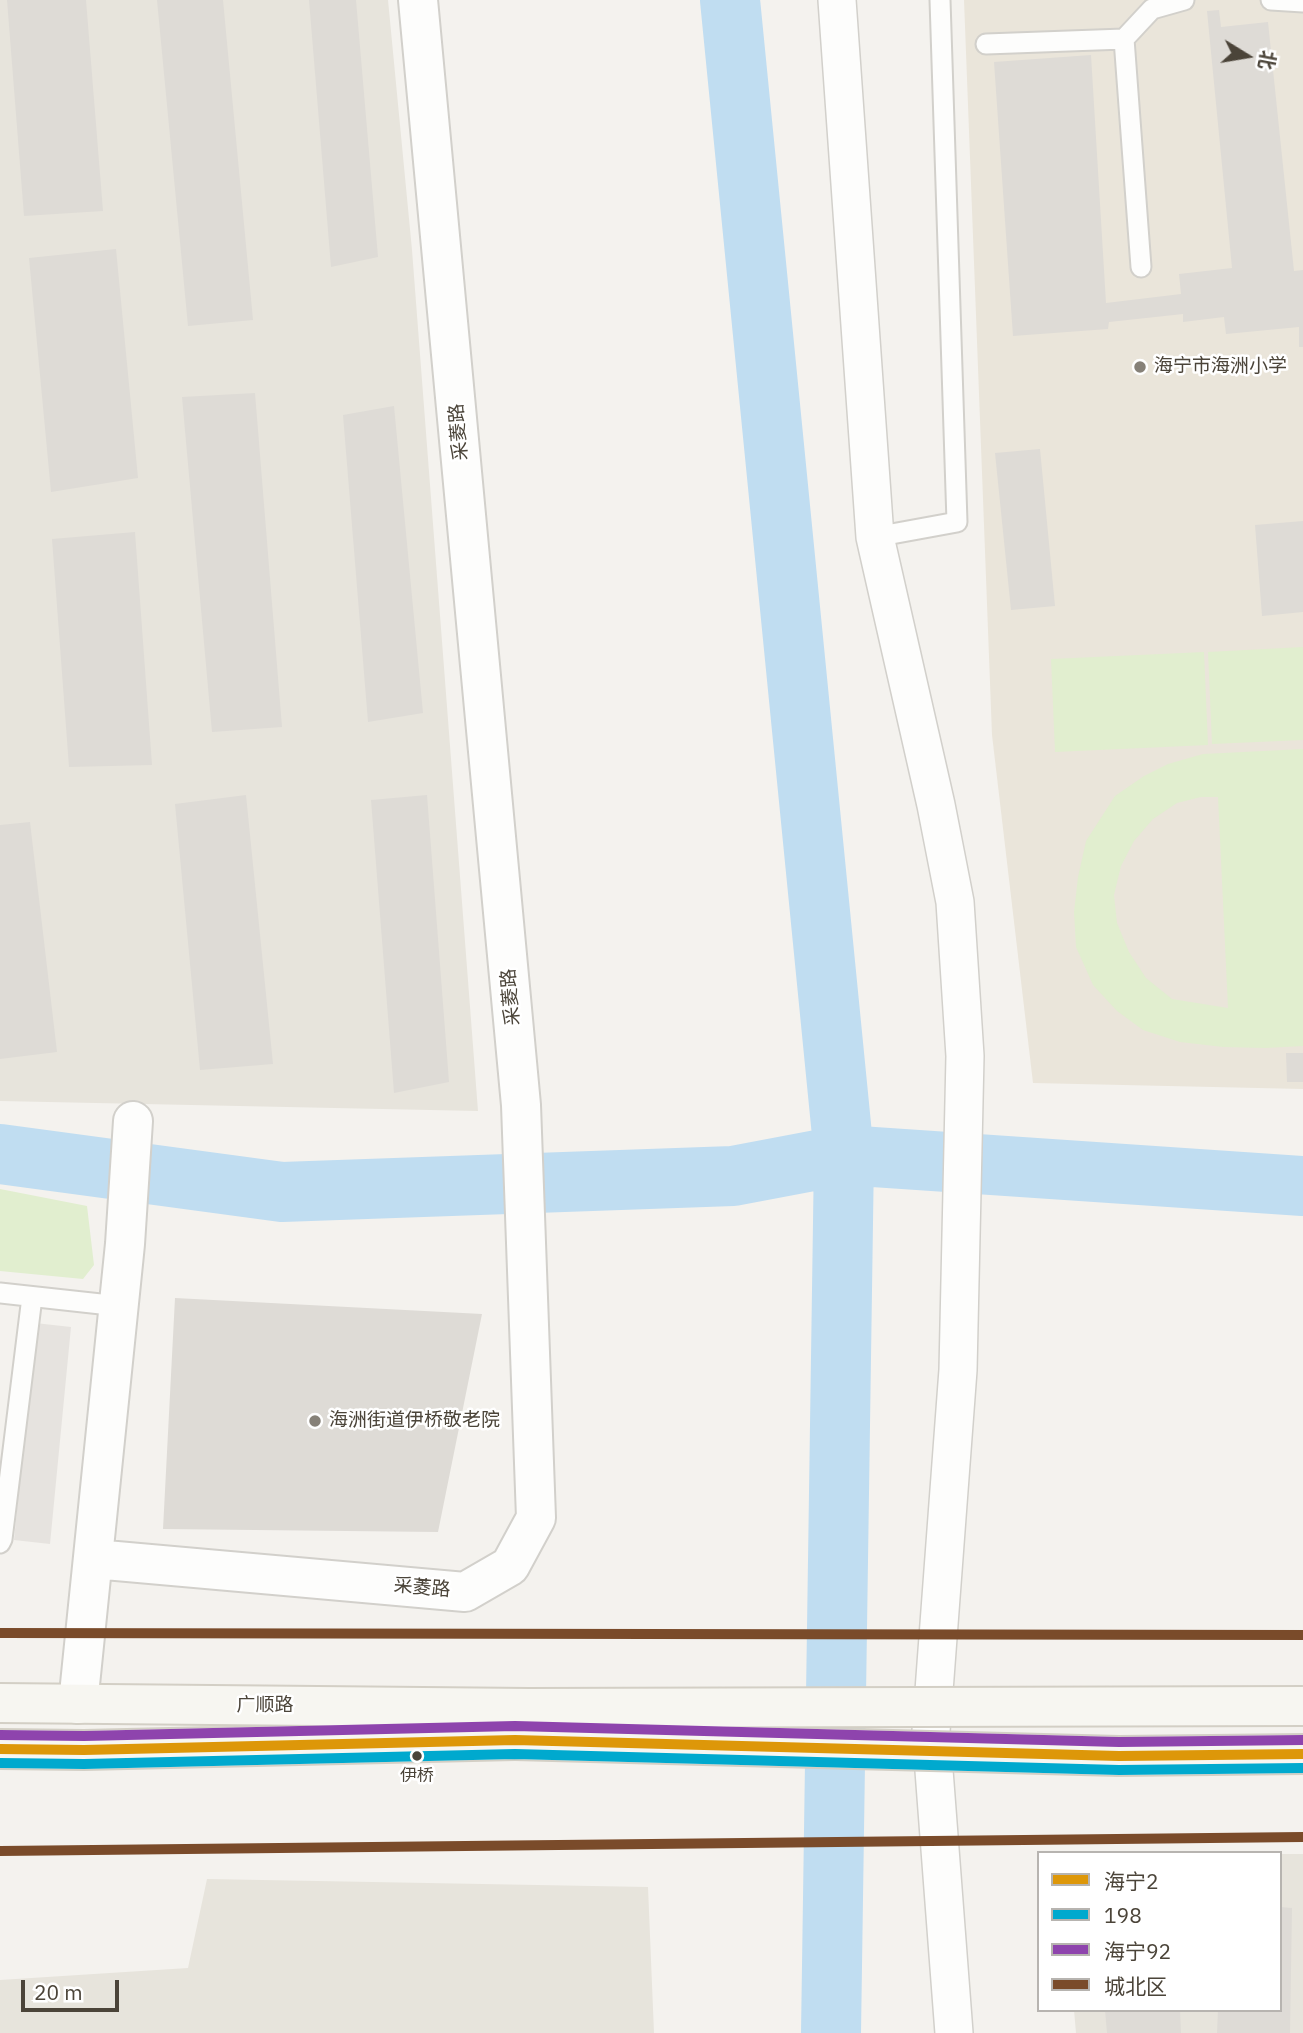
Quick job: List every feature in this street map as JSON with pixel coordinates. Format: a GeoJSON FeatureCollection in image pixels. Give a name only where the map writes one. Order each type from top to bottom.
{"type":"FeatureCollection","features":[{"type":"Feature","properties":{"kind":"main road","name":"广顺路"},"geometry":{"type":"LineString","coordinates":[[0,1703],[78,1704],[522,1724],[1119,1756],[1303,1754]]}},
{"type":"Feature","properties":{"kind":"main road"},"geometry":{"type":"LineString","coordinates":[[522,1724],[1303,1706]]}},
{"type":"Feature","properties":{"kind":"main road","name":"广顺路"},"geometry":{"type":"LineString","coordinates":[[0,1749],[84,1751],[522,1724]]}},
{"type":"Feature","properties":{"kind":"street","name":"采菱路"},"geometry":{"type":"LineString","coordinates":[[94,1559],[465,1592],[510,1566],[536,1518],[521,1105],[418,0]]}},
{"type":"Feature","properties":{"kind":"street"},"geometry":{"type":"LineString","coordinates":[[837,0],[875,537],[956,902],[965,1056],[958,1370],[931,1731],[954,2033]]}},
{"type":"Feature","properties":{"kind":"street"},"geometry":{"type":"LineString","coordinates":[[78,1704],[125,1244],[133,1121]]}},
{"type":"Feature","properties":{"kind":"lane"},"geometry":{"type":"LineString","coordinates":[[875,537],[957,522],[940,0]]}},
{"type":"Feature","properties":{"kind":"lane"},"geometry":{"type":"LineString","coordinates":[[986,44],[1124,39],[1152,9],[1184,0]]}},
{"type":"Feature","properties":{"kind":"lane"},"geometry":{"type":"LineString","coordinates":[[1271,0],[1303,2]]}},
{"type":"Feature","properties":{"kind":"lane"},"geometry":{"type":"LineString","coordinates":[[1124,39],[1141,267]]}},
{"type":"Feature","properties":{"kind":"lane"},"geometry":{"type":"LineString","coordinates":[[0,1293],[119,1306]]}},
{"type":"Feature","properties":{"kind":"lane"},"geometry":{"type":"LineString","coordinates":[[0,1542],[32,1297]]}},
{"type":"Feature","properties":{"kind":"shaded area"},"geometry":{"type":"Polygon","coordinates":[[[0,0],[388,0],[412,250],[478,1111],[0,1101],[0,0]]]}},
{"type":"Feature","properties":{"kind":"shaded area","name":"海宁市海洲小学"},"geometry":{"type":"Polygon","coordinates":[[[964,0],[1303,0],[1303,1089],[1033,1083],[992,735],[964,0]]]}},
{"type":"Feature","properties":{"kind":"shaded area"},"geometry":{"type":"Polygon","coordinates":[[[35,1323],[71,1327],[50,1544],[14,1540],[35,1323]]]}},
{"type":"Feature","properties":{"kind":"shaded area"},"geometry":{"type":"Polygon","coordinates":[[[1282,1854],[1303,1854],[1303,2033],[1076,2033],[1074,2012],[1282,2012],[1282,1854]]]}},
{"type":"Feature","properties":{"kind":"shaded area"},"geometry":{"type":"Polygon","coordinates":[[[207,1879],[648,1887],[654,2033],[0,2033],[0,1980],[188,1968],[207,1879]]]}},
{"type":"Feature","properties":{"kind":"green space"},"geometry":{"type":"Polygon","coordinates":[[[1303,647],[1303,740],[1212,744],[1208,652],[1303,647]]]}},
{"type":"Feature","properties":{"kind":"green space"},"geometry":{"type":"Polygon","coordinates":[[[1204,652],[1208,745],[1055,752],[1051,659],[1204,652]]]}},
{"type":"Feature","properties":{"kind":"green space"},"geometry":{"type":"Polygon","coordinates":[[[1303,749],[1303,1046],[1223,1047],[1180,1042],[1143,1030],[1117,1011],[1093,985],[1076,947],[1074,912],[1086,841],[1115,796],[1144,776],[1168,764],[1203,754],[1303,749]],[[1201,797],[1177,803],[1153,819],[1134,841],[1121,866],[1114,895],[1117,923],[1129,952],[1146,978],[1172,999],[1228,1008],[1218,797],[1201,797]]]}},
{"type":"Feature","properties":{"kind":"green space"},"geometry":{"type":"Polygon","coordinates":[[[0,1189],[87,1206],[94,1265],[83,1279],[0,1271],[0,1189]]]}},
{"type":"Feature","properties":{"kind":"building"},"geometry":{"type":"Polygon","coordinates":[[[7,0],[86,0],[103,211],[24,216],[7,0]]]}},
{"type":"Feature","properties":{"kind":"building"},"geometry":{"type":"Polygon","coordinates":[[[157,0],[223,0],[253,320],[188,326],[157,0]]]}},
{"type":"Feature","properties":{"kind":"building"},"geometry":{"type":"Polygon","coordinates":[[[309,0],[356,0],[378,257],[331,267],[309,0]]]}},
{"type":"Feature","properties":{"kind":"building"},"geometry":{"type":"Polygon","coordinates":[[[1219,10],[1221,27],[1268,22],[1294,271],[1303,270],[1303,347],[1299,347],[1299,327],[1226,334],[1224,317],[1183,322],[1183,314],[1109,322],[1108,329],[1013,336],[994,62],[1091,55],[1106,303],[1181,294],[1179,274],[1232,268],[1207,11],[1219,10]]]}},
{"type":"Feature","properties":{"kind":"building"},"geometry":{"type":"Polygon","coordinates":[[[116,249],[138,478],[51,492],[29,258],[116,249]]]}},
{"type":"Feature","properties":{"kind":"building"},"geometry":{"type":"Polygon","coordinates":[[[255,393],[282,727],[212,732],[182,397],[255,393]]]}},
{"type":"Feature","properties":{"kind":"building"},"geometry":{"type":"Polygon","coordinates":[[[394,406],[423,713],[368,722],[343,415],[394,406]]]}},
{"type":"Feature","properties":{"kind":"building"},"geometry":{"type":"Polygon","coordinates":[[[1040,449],[1055,606],[1011,610],[995,453],[1040,449]]]}},
{"type":"Feature","properties":{"kind":"building"},"geometry":{"type":"Polygon","coordinates":[[[1303,521],[1303,612],[1262,616],[1255,525],[1303,521]]]}},
{"type":"Feature","properties":{"kind":"building"},"geometry":{"type":"Polygon","coordinates":[[[135,532],[152,765],[69,767],[52,539],[135,532]]]}},
{"type":"Feature","properties":{"kind":"building"},"geometry":{"type":"Polygon","coordinates":[[[246,795],[273,1064],[200,1070],[175,804],[246,795]]]}},
{"type":"Feature","properties":{"kind":"building"},"geometry":{"type":"Polygon","coordinates":[[[427,795],[449,1082],[394,1093],[371,800],[427,795]]]}},
{"type":"Feature","properties":{"kind":"building"},"geometry":{"type":"Polygon","coordinates":[[[30,822],[57,1052],[0,1059],[0,825],[30,822]]]}},
{"type":"Feature","properties":{"kind":"building"},"geometry":{"type":"Polygon","coordinates":[[[1286,1053],[1303,1053],[1303,1082],[1287,1082],[1286,1053]]]}},
{"type":"Feature","properties":{"kind":"building","name":"海洲街道伊桥敬老院"},"geometry":{"type":"Polygon","coordinates":[[[175,1298],[482,1314],[438,1532],[163,1529],[175,1298]]]}},
{"type":"Feature","properties":{"kind":"building"},"geometry":{"type":"Polygon","coordinates":[[[1282,1907],[1292,1908],[1290,2033],[1217,2033],[1218,2012],[1282,2012],[1282,1907]]]}},
{"type":"Feature","properties":{"kind":"building"},"geometry":{"type":"Polygon","coordinates":[[[1105,2012],[1180,2012],[1181,2033],[1107,2033],[1105,2012]]]}},
{"type":"Feature","properties":{"kind":"waterway"},"geometry":{"type":"LineString","coordinates":[[730,0],[844,1155],[831,2033]]}},
{"type":"Feature","properties":{"kind":"waterway"},"geometry":{"type":"LineString","coordinates":[[0,1154],[282,1192],[733,1176],[844,1155],[1303,1186]]}},
{"type":"Feature","properties":{"kind":"transit line","name":"城北区"},"geometry":{"type":"LineString","coordinates":[[0,1633],[1303,1635]]}},
{"type":"Feature","properties":{"kind":"transit line","name":"海宁92"},"geometry":{"type":"LineString","coordinates":[[0,1735],[84,1736],[515,1726],[1119,1742],[1303,1740]]}},
{"type":"Feature","properties":{"kind":"transit line","name":"海宁2"},"geometry":{"type":"LineString","coordinates":[[0,1749],[84,1750],[515,1740],[1119,1756],[1303,1754]]}},
{"type":"Feature","properties":{"kind":"transit line","name":"198"},"geometry":{"type":"LineString","coordinates":[[0,1763],[84,1764],[515,1754],[1119,1770],[1303,1768]]}},
{"type":"Feature","properties":{"kind":"transit line","name":"城北区"},"geometry":{"type":"LineString","coordinates":[[0,1851],[1303,1837]]}},
{"type":"Feature","properties":{"kind":"place","name":"海宁市海洲小学"},"geometry":{"type":"Point","coordinates":[1140,367]}},
{"type":"Feature","properties":{"kind":"place","name":"海洲街道伊桥敬老院"},"geometry":{"type":"Point","coordinates":[315,1421]}},
{"type":"Feature","properties":{"kind":"place","name":"伊桥"},"geometry":{"type":"Point","coordinates":[417,1756]}}]}
